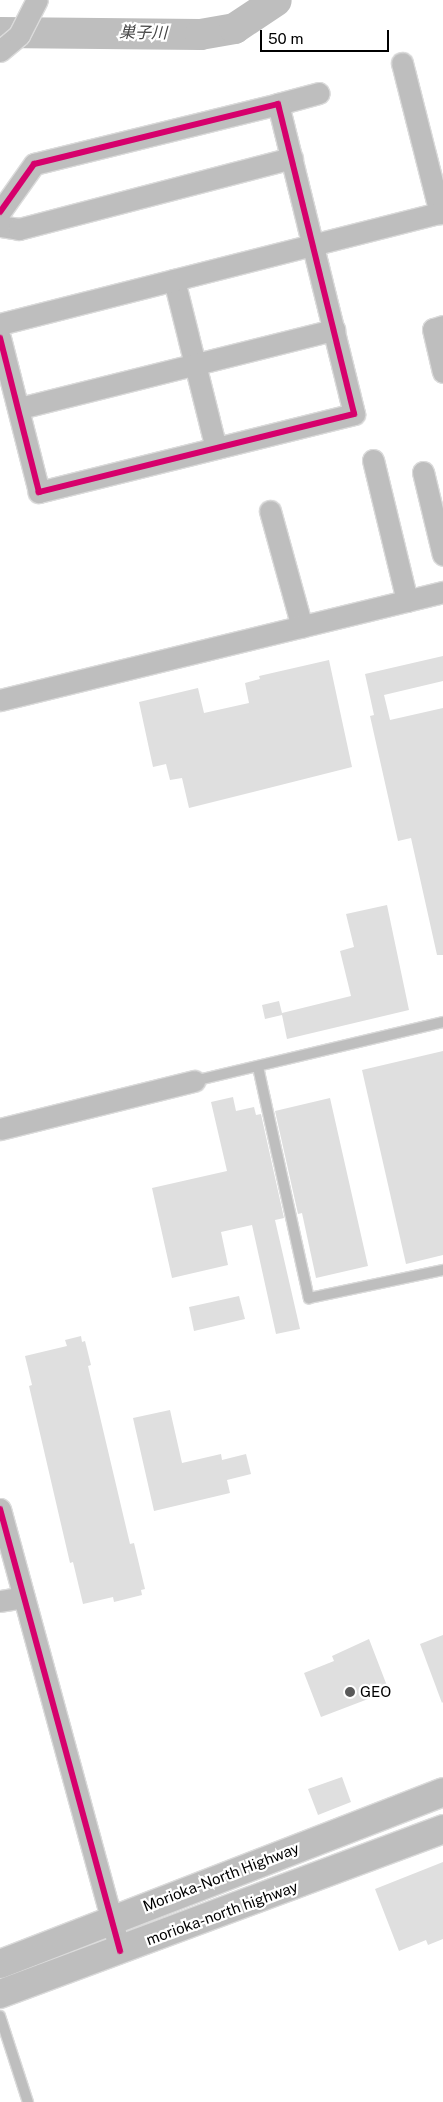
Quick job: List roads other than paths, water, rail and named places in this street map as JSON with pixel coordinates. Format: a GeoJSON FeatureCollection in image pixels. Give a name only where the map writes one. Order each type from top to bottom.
{"type":"FeatureCollection","features":[{"type":"Feature","properties":{"kind":"highway","name":"Morioka-North Highway"},"geometry":{"type":"LineString","coordinates":[[0,1964],[443,1792]]}},
{"type":"Feature","properties":{"kind":"highway","name":"morioka-north highway"},"geometry":{"type":"LineString","coordinates":[[0,1994],[120,1952],[443,1829]]}},
{"type":"Feature","properties":{"kind":"highway"},"geometry":{"type":"LineString","coordinates":[[0,1972],[49,1956],[57,1958],[60,1973]]}},
{"type":"Feature","properties":{"kind":"street"},"geometry":{"type":"LineString","coordinates":[[0,51],[24,30],[37,0]]}},
{"type":"Feature","properties":{"kind":"street"},"geometry":{"type":"LineString","coordinates":[[278,104],[292,158],[313,246],[334,330],[354,414],[40,492],[20,408],[0,337],[174,280],[313,246],[442,213],[402,63]]}},
{"type":"Feature","properties":{"kind":"street"},"geometry":{"type":"LineString","coordinates":[[0,212],[34,164],[319,93]]}},
{"type":"Feature","properties":{"kind":"street"},"geometry":{"type":"LineString","coordinates":[[0,226],[19,229],[292,158]]}},
{"type":"Feature","properties":{"kind":"street"},"geometry":{"type":"LineString","coordinates":[[174,280],[216,448]]}},
{"type":"Feature","properties":{"kind":"street"},"geometry":{"type":"LineString","coordinates":[[443,326],[433,329],[443,372]]}},
{"type":"Feature","properties":{"kind":"street"},"geometry":{"type":"LineString","coordinates":[[20,408],[334,330]]}},
{"type":"Feature","properties":{"kind":"street"},"geometry":{"type":"LineString","coordinates":[[373,460],[407,601]]}},
{"type":"Feature","properties":{"kind":"street"},"geometry":{"type":"LineString","coordinates":[[423,472],[443,555]]}},
{"type":"Feature","properties":{"kind":"street"},"geometry":{"type":"LineString","coordinates":[[270,511],[302,627]]}},
{"type":"Feature","properties":{"kind":"street"},"geometry":{"type":"LineString","coordinates":[[0,700],[443,592]]}},
{"type":"Feature","properties":{"kind":"street"},"geometry":{"type":"LineString","coordinates":[[0,1129],[194,1081]]}},
{"type":"Feature","properties":{"kind":"street"},"geometry":{"type":"LineString","coordinates":[[1,1518],[24,1596],[120,1952]]}},
{"type":"Feature","properties":{"kind":"street"},"geometry":{"type":"LineString","coordinates":[[0,1601],[24,1596]]}},
{"type":"Feature","properties":{"kind":"lane"},"geometry":{"type":"LineString","coordinates":[[194,1081],[443,1022]]}},
{"type":"Feature","properties":{"kind":"lane"},"geometry":{"type":"LineString","coordinates":[[258,1067],[309,1298],[443,1270]]}},
{"type":"Feature","properties":{"kind":"lane"},"geometry":{"type":"LineString","coordinates":[[0,2016],[28,2102]]}},
{"type":"Feature","properties":{"kind":"waterway","name":"巣子川"},"geometry":{"type":"LineString","coordinates":[[0,32],[200,34],[234,28],[276,0]]}},
{"type":"Feature","properties":{"kind":"place","name":"GEO"},"geometry":{"type":"Point","coordinates":[350,1692]}}]}
